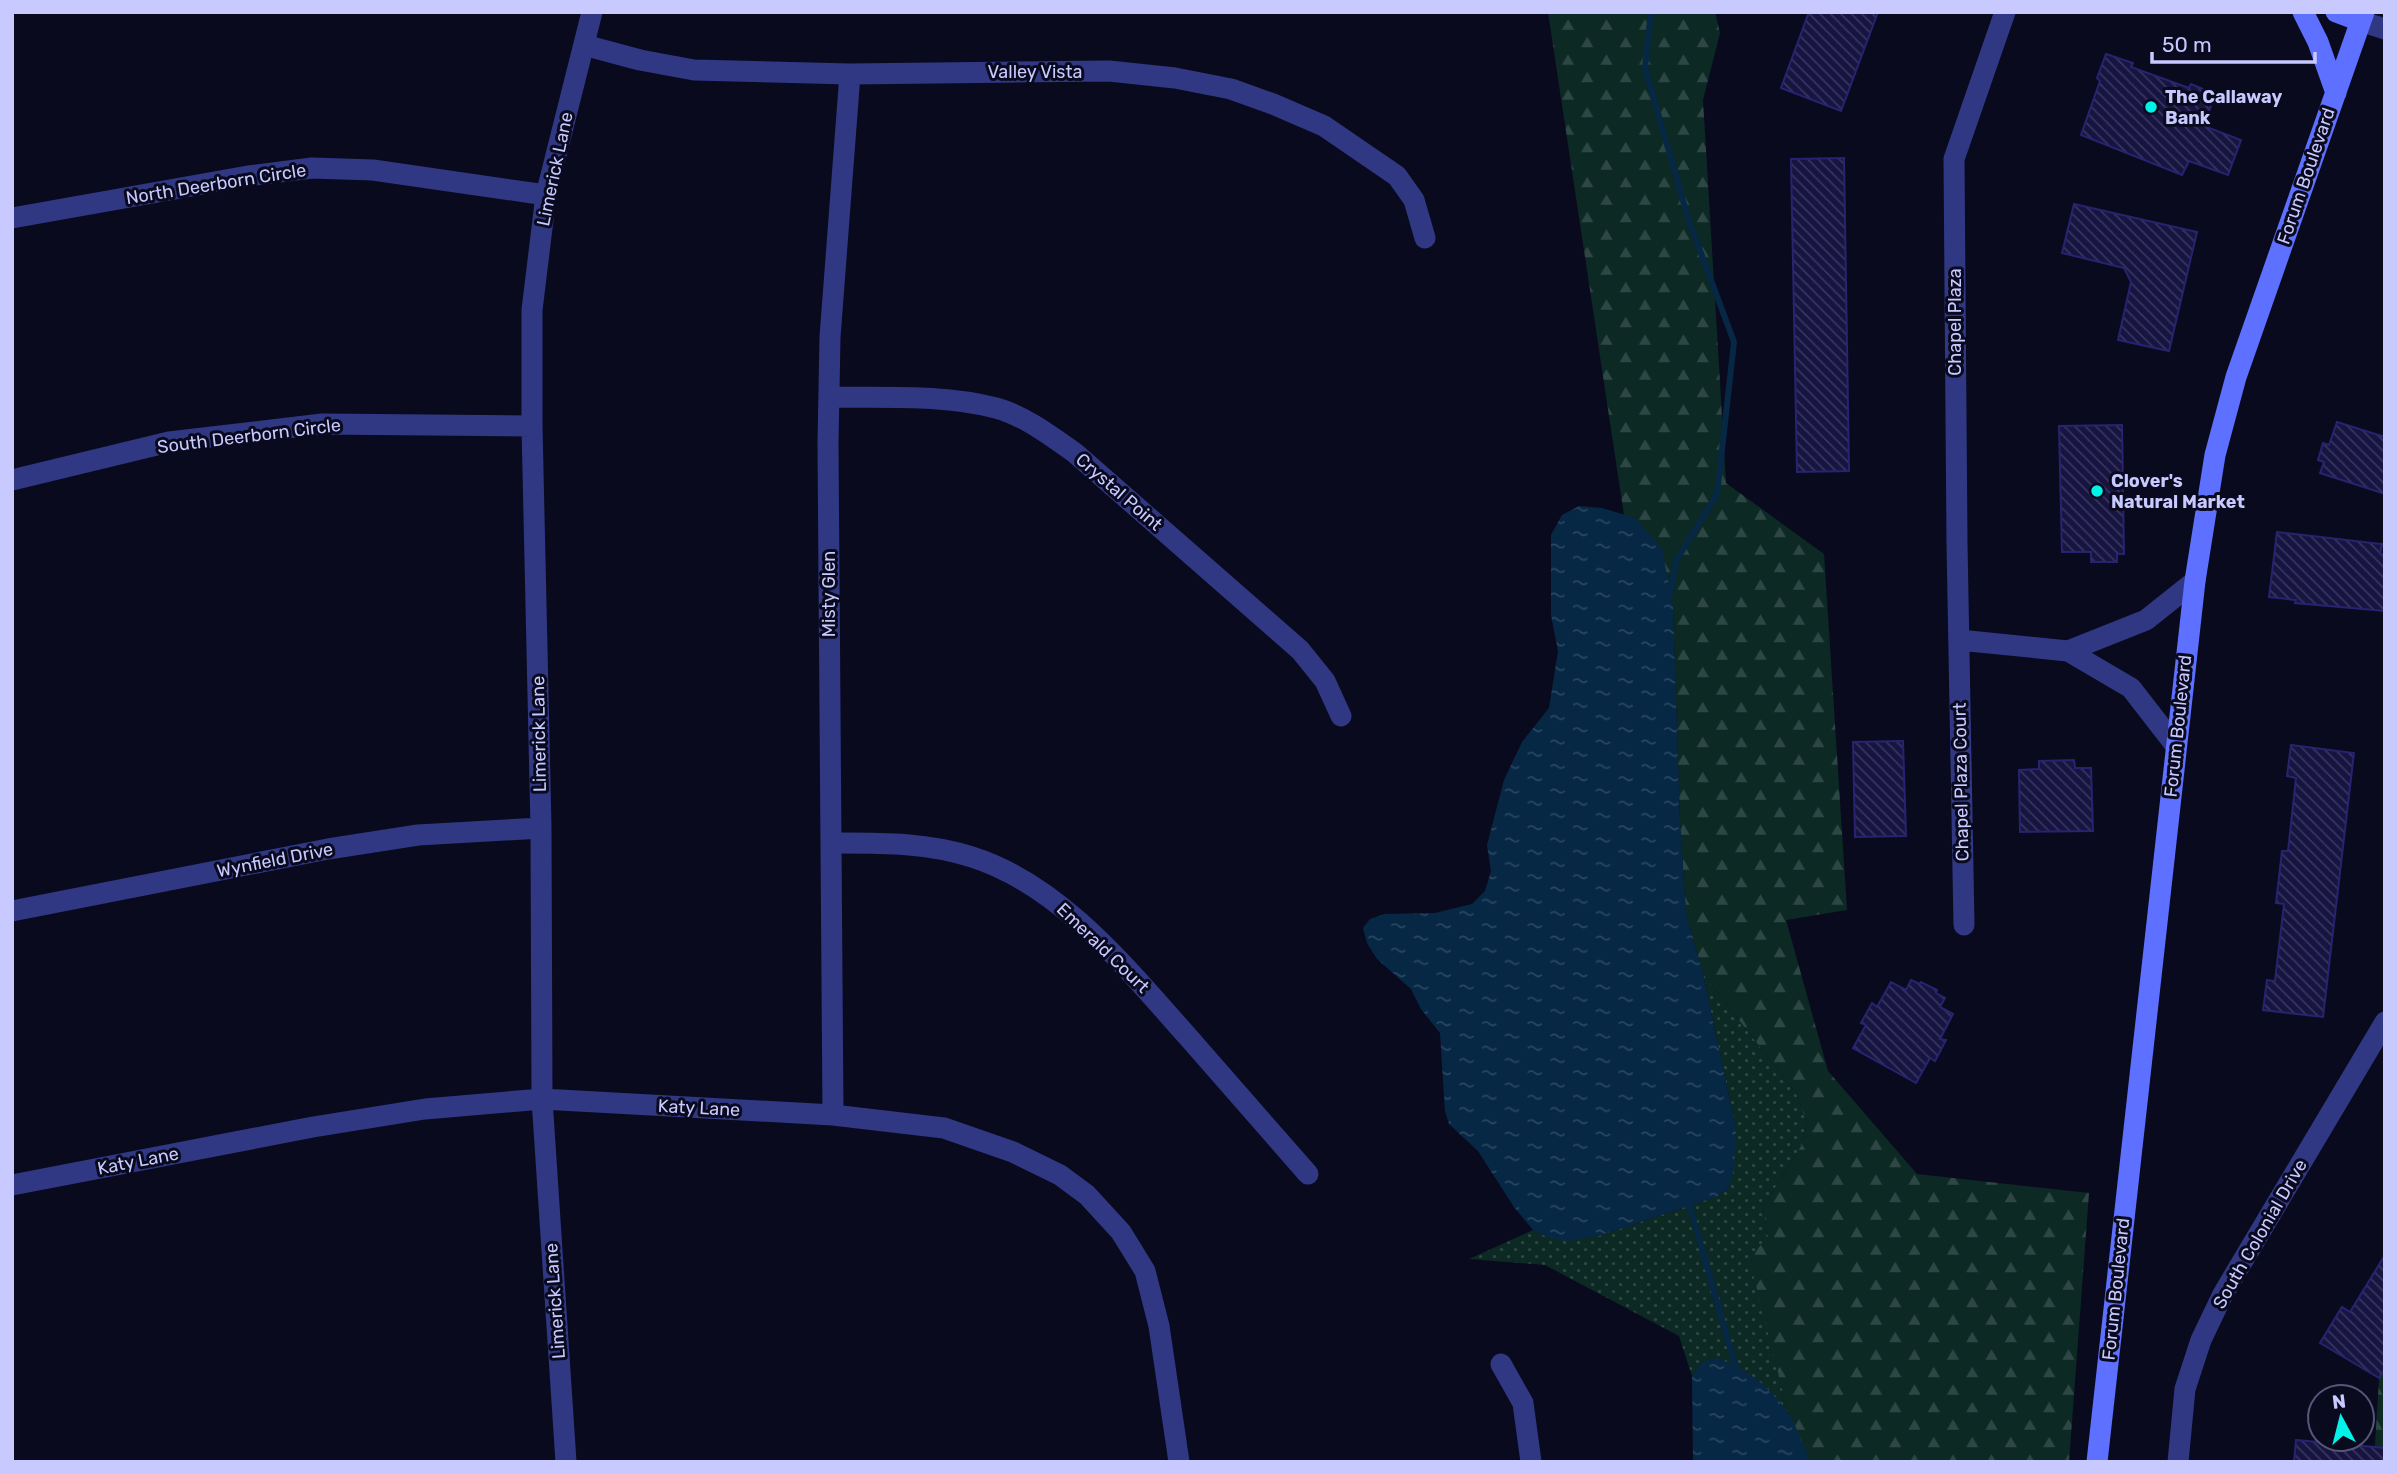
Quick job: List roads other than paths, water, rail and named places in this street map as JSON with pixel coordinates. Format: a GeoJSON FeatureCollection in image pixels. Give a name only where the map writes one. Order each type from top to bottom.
{"type":"FeatureCollection","features":[{"type":"Feature","properties":{"kind":"street","name":"Limerick Lane"},"geometry":{"type":"LineString","coordinates":[[566,1462],[542,1099],[541,828],[532,310],[546,195],[592,12]]}},
{"type":"Feature","properties":{"kind":"street","name":"Chapel Plaza"},"geometry":{"type":"LineString","coordinates":[[1959,640],[1954,159],[2005,12]]}},
{"type":"Feature","properties":{"kind":"street"},"geometry":{"type":"LineString","coordinates":[[2303,12],[2319,43],[2336,93]]}},
{"type":"Feature","properties":{"kind":"street"},"geometry":{"type":"LineString","coordinates":[[2336,12],[2362,17],[2385,29]]}},
{"type":"Feature","properties":{"kind":"street","name":"Forum Boulevard"},"geometry":{"type":"LineString","coordinates":[[2098,1462],[2195,580],[2215,455],[2236,377],[2362,17]]}},
{"type":"Feature","properties":{"kind":"street","name":"Valley Vista"},"geometry":{"type":"LineString","coordinates":[[584,45],[640,60],[694,70],[850,74],[1109,71],[1175,78],[1231,89],[1324,126],[1397,176],[1414,200],[1425,238]]}},
{"type":"Feature","properties":{"kind":"street","name":"Misty Glen"},"geometry":{"type":"LineString","coordinates":[[832,1115],[828,457],[830,337],[850,74]]}},
{"type":"Feature","properties":{"kind":"street","name":"North Deerborn Circle"},"geometry":{"type":"LineString","coordinates":[[12,218],[248,176],[312,168],[373,170],[546,195]]}},
{"type":"Feature","properties":{"kind":"street","name":"Crystal Point"},"geometry":{"type":"LineString","coordinates":[[830,397],[953,400],[998,409],[1036,426],[1075,453],[1300,650],[1325,681],[1341,716]]}},
{"type":"Feature","properties":{"kind":"street","name":"South Deerborn Circle"},"geometry":{"type":"LineString","coordinates":[[12,480],[169,442],[322,424],[532,426]]}},
{"type":"Feature","properties":{"kind":"street"},"geometry":{"type":"LineString","coordinates":[[2068,651],[2146,620],[2195,580]]}},
{"type":"Feature","properties":{"kind":"street"},"geometry":{"type":"LineString","coordinates":[[1959,640],[2068,651],[2131,688],[2176,746]]}},
{"type":"Feature","properties":{"kind":"street","name":"Chapel Plaza Court"},"geometry":{"type":"LineString","coordinates":[[1959,640],[1964,925]]}},
{"type":"Feature","properties":{"kind":"street","name":"Wynfield Drive"},"geometry":{"type":"LineString","coordinates":[[12,911],[314,852],[418,835],[541,828]]}},
{"type":"Feature","properties":{"kind":"street","name":"Emerald Court"},"geometry":{"type":"LineString","coordinates":[[831,844],[898,843],[941,848],[975,858],[1044,891],[1142,985],[1308,1174]]}},
{"type":"Feature","properties":{"kind":"street","name":"South Colonial Drive"},"geometry":{"type":"LineString","coordinates":[[2178,1462],[2185,1389],[2201,1340],[2223,1294],[2385,1022]]}},
{"type":"Feature","properties":{"kind":"street","name":"Katy Lane"},"geometry":{"type":"LineString","coordinates":[[12,1185],[313,1127],[425,1109],[542,1099],[832,1115],[944,1128],[1013,1152],[1060,1175],[1087,1195],[1121,1231],[1145,1271],[1159,1326],[1179,1462]]}},
{"type":"Feature","properties":{"kind":"street"},"geometry":{"type":"LineString","coordinates":[[1501,1364],[1523,1403],[1531,1462]]}},
{"type":"Feature","properties":{"kind":"water"},"geometry":{"type":"Polygon","coordinates":[[[1579,506],[1602,508],[1635,518],[1662,549],[1673,606],[1680,823],[1686,913],[1703,974],[1736,1129],[1734,1170],[1728,1188],[1718,1196],[1598,1236],[1565,1241],[1533,1230],[1514,1207],[1478,1151],[1449,1124],[1445,1111],[1440,1033],[1421,1009],[1411,989],[1377,959],[1367,943],[1363,928],[1370,919],[1385,914],[1435,913],[1472,904],[1485,891],[1491,871],[1487,845],[1504,780],[1522,742],[1549,708],[1558,651],[1551,615],[1551,535],[1562,515],[1579,506]]]}},
{"type":"Feature","properties":{"kind":"water"},"geometry":{"type":"Polygon","coordinates":[[[1717,1358],[1748,1374],[1767,1388],[1793,1421],[1810,1462],[1693,1462],[1692,1376],[1702,1362],[1717,1358]]]}},
{"type":"Feature","properties":{"kind":"waterway"},"geometry":{"type":"LineString","coordinates":[[1651,12],[1645,68],[1688,218],[1734,342],[1717,494],[1676,561],[1669,599]]}},
{"type":"Feature","properties":{"kind":"waterway"},"geometry":{"type":"LineString","coordinates":[[1688,1200],[1737,1372]]}},
{"type":"Feature","properties":{"kind":"place","name":"The Callaway Bank"},"geometry":{"type":"Point","coordinates":[2151,107]}},
{"type":"Feature","properties":{"kind":"place","name":"Clover's Natural Market"},"geometry":{"type":"Point","coordinates":[2097,491]}}]}
